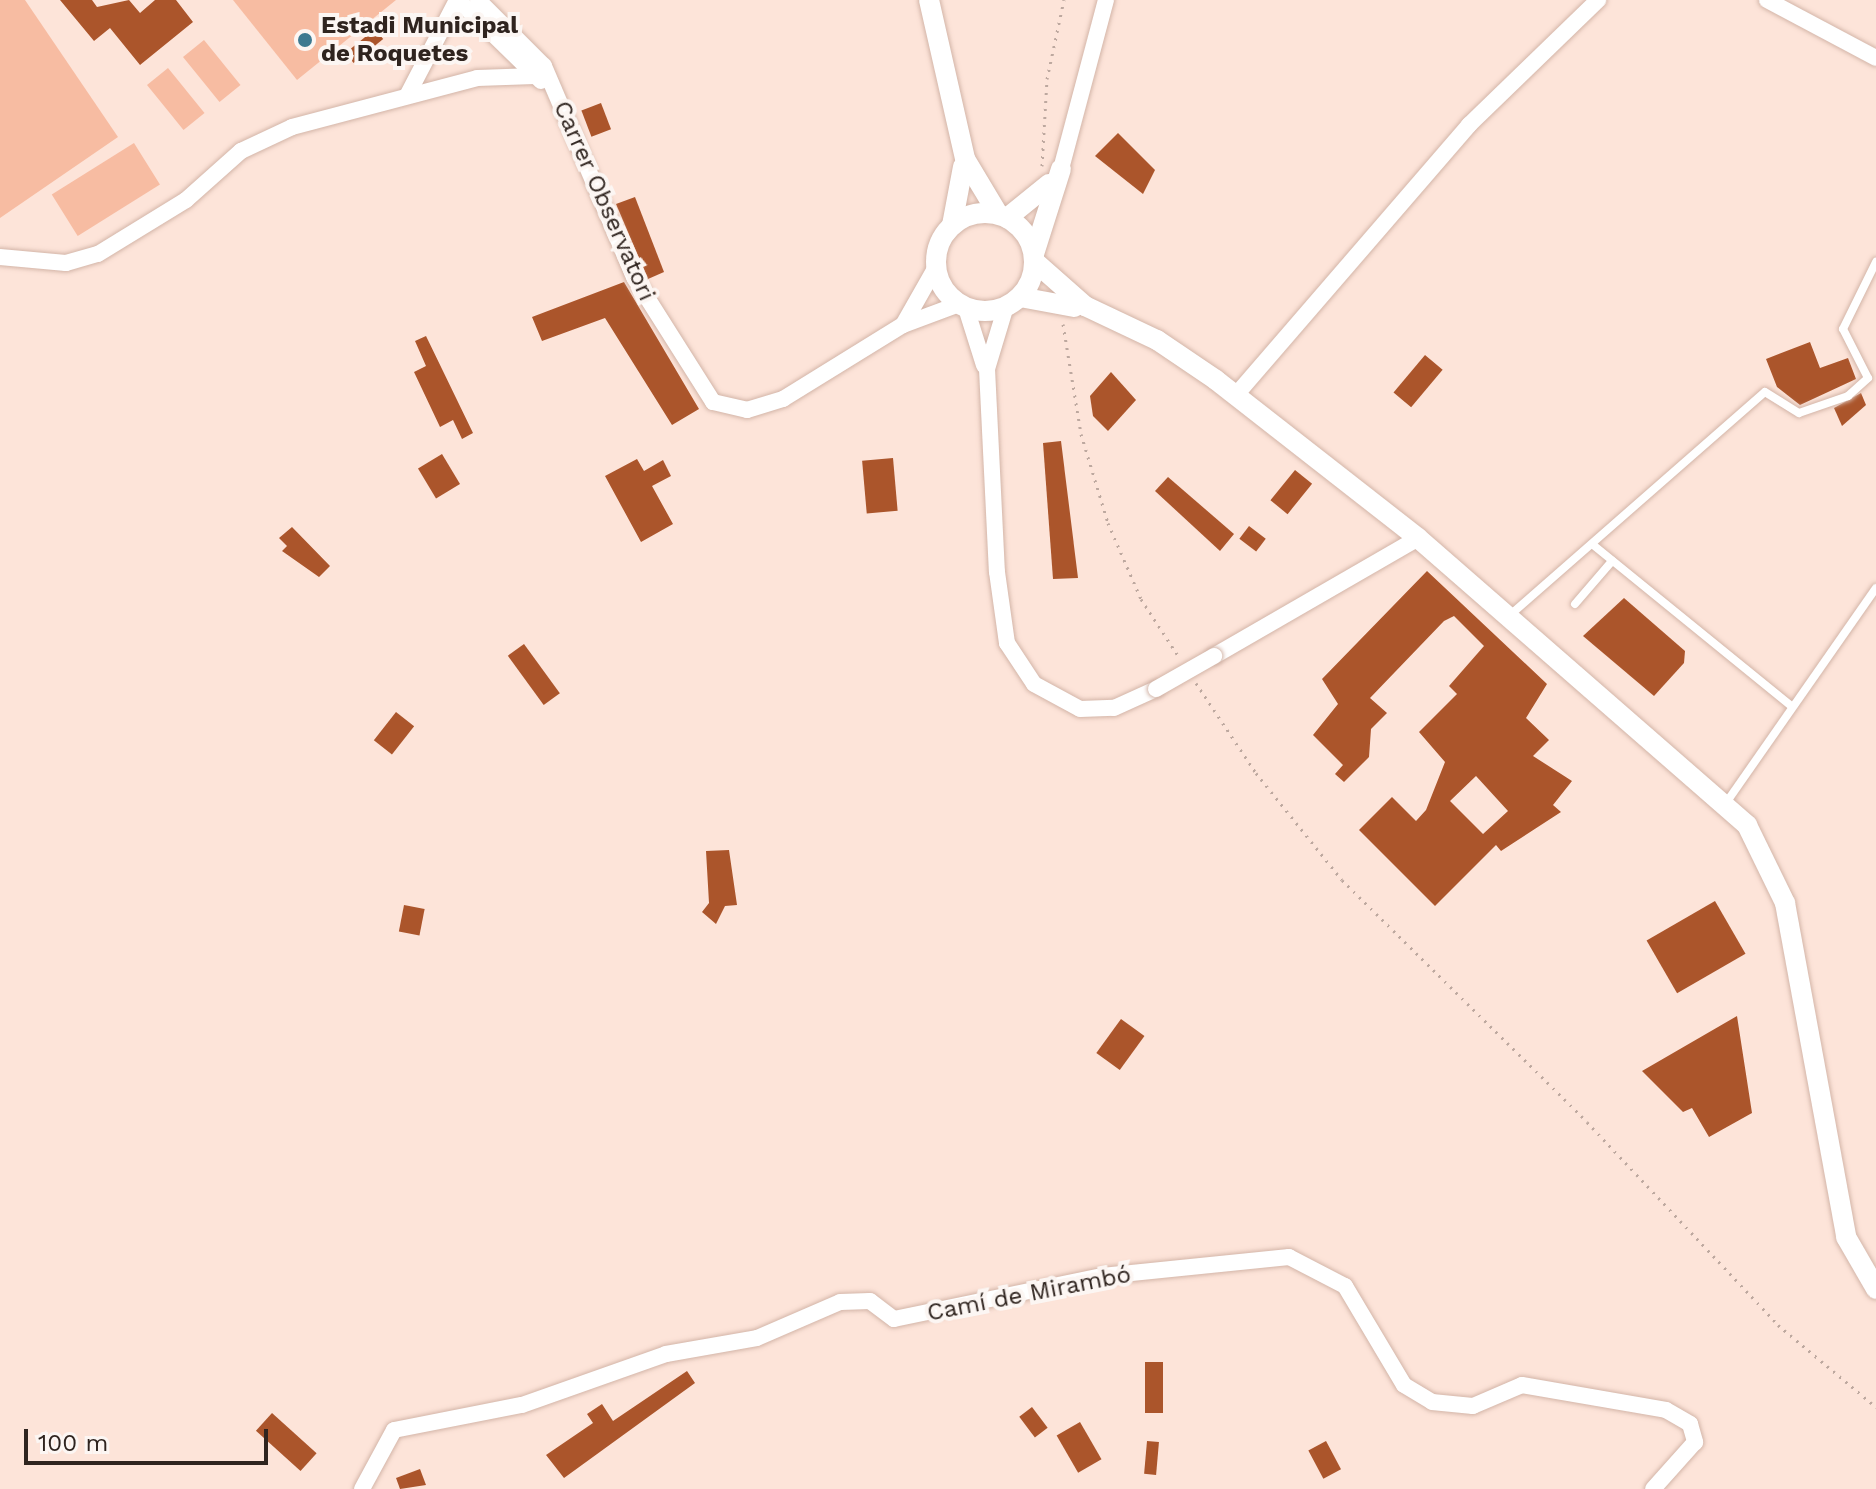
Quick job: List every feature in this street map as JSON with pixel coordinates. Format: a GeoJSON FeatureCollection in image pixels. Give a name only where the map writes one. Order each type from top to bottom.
{"type":"FeatureCollection","features":[{"type":"Feature","properties":{"kind":"street"},"geometry":{"type":"LineString","coordinates":[[929,0],[965,159],[1002,216],[1034,257],[1085,306],[1157,340],[1236,395],[1418,538],[1726,803],[1761,844],[1785,903],[1814,1027],[1846,1237],[1876,1289]]}},
{"type":"Feature","properties":{"kind":"street"},"geometry":{"type":"LineString","coordinates":[[987,369],[1034,257],[1051,170],[1106,0]]}},
{"type":"Feature","properties":{"kind":"street"},"geometry":{"type":"LineString","coordinates":[[1236,395],[1469,125],[1598,0]]}},
{"type":"Feature","properties":{"kind":"street"},"geometry":{"type":"LineString","coordinates":[[1767,0],[1876,58]]}},
{"type":"Feature","properties":{"kind":"street"},"geometry":{"type":"LineString","coordinates":[[407,96],[452,18],[466,3],[503,25],[516,48],[544,66],[552,88]]}},
{"type":"Feature","properties":{"kind":"street","name":"Carrer Observatori"},"geometry":{"type":"LineString","coordinates":[[466,3],[516,48],[535,76],[552,88],[634,277],[713,402],[747,410],[783,399],[903,325],[962,306]]}},
{"type":"Feature","properties":{"kind":"street"},"geometry":{"type":"LineString","coordinates":[[498,74],[516,48]]}},
{"type":"Feature","properties":{"kind":"street"},"geometry":{"type":"LineString","coordinates":[[0,257],[82,260],[186,200],[255,143],[407,96],[498,74],[535,76]]}},
{"type":"Feature","properties":{"kind":"street"},"geometry":{"type":"LineString","coordinates":[[903,325],[936,267],[952,225],[965,159]]}},
{"type":"Feature","properties":{"kind":"street"},"geometry":{"type":"LineString","coordinates":[[952,225],[978,213],[1002,216],[1033,204],[1051,170]]}},
{"type":"Feature","properties":{"kind":"street"},"geometry":{"type":"LineString","coordinates":[[936,267],[962,306],[987,369],[999,598],[1016,662],[1047,693],[1080,709],[1114,708],[1156,689],[1418,538]]}},
{"type":"Feature","properties":{"kind":"street"},"geometry":{"type":"LineString","coordinates":[[962,306],[1013,302],[1085,306]]}},
{"type":"Feature","properties":{"kind":"street","name":"Camí de Mirambó"},"geometry":{"type":"LineString","coordinates":[[362,1489],[394,1430],[522,1405],[666,1354],[757,1338],[840,1302],[870,1301],[894,1319],[1102,1276],[1289,1257],[1345,1286],[1404,1385],[1432,1402],[1473,1406],[1522,1385],[1666,1410],[1690,1424],[1695,1442],[1653,1489]]}},
{"type":"Feature","properties":{"kind":"lane"},"geometry":{"type":"LineString","coordinates":[[1509,616],[1765,392],[1799,413],[1848,396],[1868,378],[1843,329],[1876,262]]}},
{"type":"Feature","properties":{"kind":"lane"},"geometry":{"type":"LineString","coordinates":[[1592,544],[1790,705]]}},
{"type":"Feature","properties":{"kind":"lane"},"geometry":{"type":"LineString","coordinates":[[1575,604],[1612,561]]}},
{"type":"Feature","properties":{"kind":"lane"},"geometry":{"type":"LineString","coordinates":[[1726,803],[1790,705],[1876,588]]}},
{"type":"Feature","properties":{"kind":"path"},"geometry":{"type":"LineString","coordinates":[[1051,170],[1047,79],[1064,0]]}},
{"type":"Feature","properties":{"kind":"path"},"geometry":{"type":"LineString","coordinates":[[1063,338],[1108,523],[1141,599],[1182,661]]}},
{"type":"Feature","properties":{"kind":"path"},"geometry":{"type":"LineString","coordinates":[[1190,673],[1256,773],[1342,880],[1587,1122],[1778,1325],[1876,1407]]}},
{"type":"Feature","properties":{"kind":"shaded area"},"geometry":{"type":"Polygon","coordinates":[[[0,0],[25,0],[118,137],[0,218],[0,0]]]}},
{"type":"Feature","properties":{"kind":"shaded area","name":"Estadi Municipal de Roquetes"},"geometry":{"type":"Polygon","coordinates":[[[233,0],[396,0],[297,80],[233,0]]]}},
{"type":"Feature","properties":{"kind":"shaded area"},"geometry":{"type":"Polygon","coordinates":[[[204,40],[241,85],[220,102],[183,57],[204,40]]]}},
{"type":"Feature","properties":{"kind":"shaded area"},"geometry":{"type":"Polygon","coordinates":[[[168,68],[205,113],[184,130],[147,85],[168,68]]]}},
{"type":"Feature","properties":{"kind":"shaded area"},"geometry":{"type":"Polygon","coordinates":[[[134,143],[160,185],[78,236],[52,194],[134,143]]]}},
{"type":"Feature","properties":{"kind":"building"},"geometry":{"type":"Polygon","coordinates":[[[60,0],[92,0],[97,7],[129,0],[140,13],[155,0],[176,0],[193,22],[140,65],[110,28],[94,41],[60,0]]]}},
{"type":"Feature","properties":{"kind":"building"},"geometry":{"type":"Polygon","coordinates":[[[375,29],[383,39],[354,63],[345,53],[375,29]]]}},
{"type":"Feature","properties":{"kind":"building"},"geometry":{"type":"Polygon","coordinates":[[[601,103],[611,129],[591,137],[581,111],[601,103]]]}},
{"type":"Feature","properties":{"kind":"building"},"geometry":{"type":"Polygon","coordinates":[[[1118,133],[1155,170],[1143,194],[1095,156],[1118,133]]]}},
{"type":"Feature","properties":{"kind":"building"},"geometry":{"type":"Polygon","coordinates":[[[635,197],[664,272],[648,279],[616,204],[635,197]]]}},
{"type":"Feature","properties":{"kind":"building"},"geometry":{"type":"Polygon","coordinates":[[[624,282],[699,409],[672,425],[605,318],[542,341],[532,317],[624,282]]]}},
{"type":"Feature","properties":{"kind":"building"},"geometry":{"type":"Polygon","coordinates":[[[426,336],[473,433],[462,439],[453,420],[440,427],[414,372],[426,366],[415,341],[426,336]]]}},
{"type":"Feature","properties":{"kind":"building"},"geometry":{"type":"Polygon","coordinates":[[[1810,342],[1820,368],[1848,358],[1856,379],[1800,405],[1777,387],[1766,359],[1810,342]]]}},
{"type":"Feature","properties":{"kind":"building"},"geometry":{"type":"Polygon","coordinates":[[[1425,355],[1443,370],[1411,407],[1394,393],[1425,355]]]}},
{"type":"Feature","properties":{"kind":"building"},"geometry":{"type":"Polygon","coordinates":[[[1111,372],[1136,400],[1108,431],[1093,416],[1090,396],[1111,372]]]}},
{"type":"Feature","properties":{"kind":"building"},"geometry":{"type":"Polygon","coordinates":[[[1861,393],[1866,405],[1842,426],[1834,408],[1861,393]]]}},
{"type":"Feature","properties":{"kind":"building"},"geometry":{"type":"Polygon","coordinates":[[[1061,441],[1078,578],[1053,579],[1043,443],[1061,441]]]}},
{"type":"Feature","properties":{"kind":"building"},"geometry":{"type":"Polygon","coordinates":[[[442,454],[460,484],[436,498],[418,468],[442,454]]]}},
{"type":"Feature","properties":{"kind":"building"},"geometry":{"type":"Polygon","coordinates":[[[893,458],[898,511],[867,514],[862,461],[893,458]]]}},
{"type":"Feature","properties":{"kind":"building"},"geometry":{"type":"Polygon","coordinates":[[[637,459],[644,471],[663,460],[671,476],[652,486],[673,524],[641,542],[605,476],[637,459]]]}},
{"type":"Feature","properties":{"kind":"building"},"geometry":{"type":"Polygon","coordinates":[[[1295,470],[1312,484],[1288,514],[1270,500],[1295,470]]]}},
{"type":"Feature","properties":{"kind":"building"},"geometry":{"type":"Polygon","coordinates":[[[1168,477],[1234,534],[1220,551],[1155,491],[1168,477]]]}},
{"type":"Feature","properties":{"kind":"building"},"geometry":{"type":"Polygon","coordinates":[[[1249,526],[1266,539],[1256,551],[1239,539],[1249,526]]]}},
{"type":"Feature","properties":{"kind":"building"},"geometry":{"type":"Polygon","coordinates":[[[292,527],[330,566],[319,577],[282,551],[287,546],[279,538],[292,527]]]}},
{"type":"Feature","properties":{"kind":"building"},"geometry":{"type":"Polygon","coordinates":[[[1427,571],[1547,684],[1526,718],[1549,740],[1533,756],[1572,781],[1553,805],[1561,812],[1501,851],[1496,845],[1435,906],[1359,830],[1392,797],[1416,821],[1426,810],[1445,762],[1419,732],[1457,694],[1449,686],[1484,646],[1454,616],[1444,621],[1370,698],[1387,713],[1371,729],[1369,757],[1344,782],[1335,774],[1343,765],[1313,735],[1338,704],[1322,679],[1427,571]],[[1476,776],[1450,801],[1483,834],[1508,811],[1476,776]]]}},
{"type":"Feature","properties":{"kind":"building"},"geometry":{"type":"Polygon","coordinates":[[[1624,598],[1685,651],[1684,663],[1654,696],[1583,636],[1624,598]]]}},
{"type":"Feature","properties":{"kind":"building"},"geometry":{"type":"Polygon","coordinates":[[[524,644],[560,693],[544,705],[508,656],[524,644]]]}},
{"type":"Feature","properties":{"kind":"building"},"geometry":{"type":"Polygon","coordinates":[[[396,712],[414,726],[392,755],[374,740],[396,712]]]}},
{"type":"Feature","properties":{"kind":"building"},"geometry":{"type":"Polygon","coordinates":[[[729,850],[737,905],[725,906],[716,924],[702,912],[709,903],[706,851],[729,850]]]}},
{"type":"Feature","properties":{"kind":"building"},"geometry":{"type":"Polygon","coordinates":[[[1715,901],[1746,954],[1677,993],[1647,940],[1715,901]]]}},
{"type":"Feature","properties":{"kind":"building"},"geometry":{"type":"Polygon","coordinates":[[[404,905],[425,909],[419,936],[399,932],[404,905]]]}},
{"type":"Feature","properties":{"kind":"building"},"geometry":{"type":"Polygon","coordinates":[[[1737,1016],[1752,1113],[1709,1137],[1692,1108],[1683,1112],[1642,1071],[1737,1016]]]}},
{"type":"Feature","properties":{"kind":"building"},"geometry":{"type":"Polygon","coordinates":[[[1121,1019],[1144,1036],[1120,1070],[1096,1053],[1121,1019]]]}},
{"type":"Feature","properties":{"kind":"building"},"geometry":{"type":"Polygon","coordinates":[[[1145,1362],[1163,1362],[1163,1413],[1145,1413],[1145,1362]]]}},
{"type":"Feature","properties":{"kind":"building"},"geometry":{"type":"Polygon","coordinates":[[[687,1371],[695,1383],[564,1478],[546,1455],[593,1423],[587,1414],[602,1404],[613,1421],[687,1371]]]}},
{"type":"Feature","properties":{"kind":"building"},"geometry":{"type":"Polygon","coordinates":[[[1032,1407],[1048,1428],[1035,1437],[1019,1417],[1032,1407]]]}},
{"type":"Feature","properties":{"kind":"building"},"geometry":{"type":"Polygon","coordinates":[[[272,1413],[317,1453],[301,1471],[256,1431],[272,1413]]]}},
{"type":"Feature","properties":{"kind":"building"},"geometry":{"type":"Polygon","coordinates":[[[1080,1422],[1102,1459],[1078,1473],[1057,1436],[1080,1422]]]}},
{"type":"Feature","properties":{"kind":"building"},"geometry":{"type":"Polygon","coordinates":[[[1147,1441],[1159,1442],[1156,1475],[1144,1474],[1147,1441]]]}},
{"type":"Feature","properties":{"kind":"building"},"geometry":{"type":"Polygon","coordinates":[[[1326,1441],[1341,1469],[1323,1479],[1308,1450],[1326,1441]]]}},
{"type":"Feature","properties":{"kind":"building"},"geometry":{"type":"Polygon","coordinates":[[[420,1469],[426,1485],[400,1489],[396,1478],[420,1469]]]}},
{"type":"Feature","properties":{"kind":"place","name":"Estadi Municipal de Roquetes"},"geometry":{"type":"Point","coordinates":[305,40]}}]}
